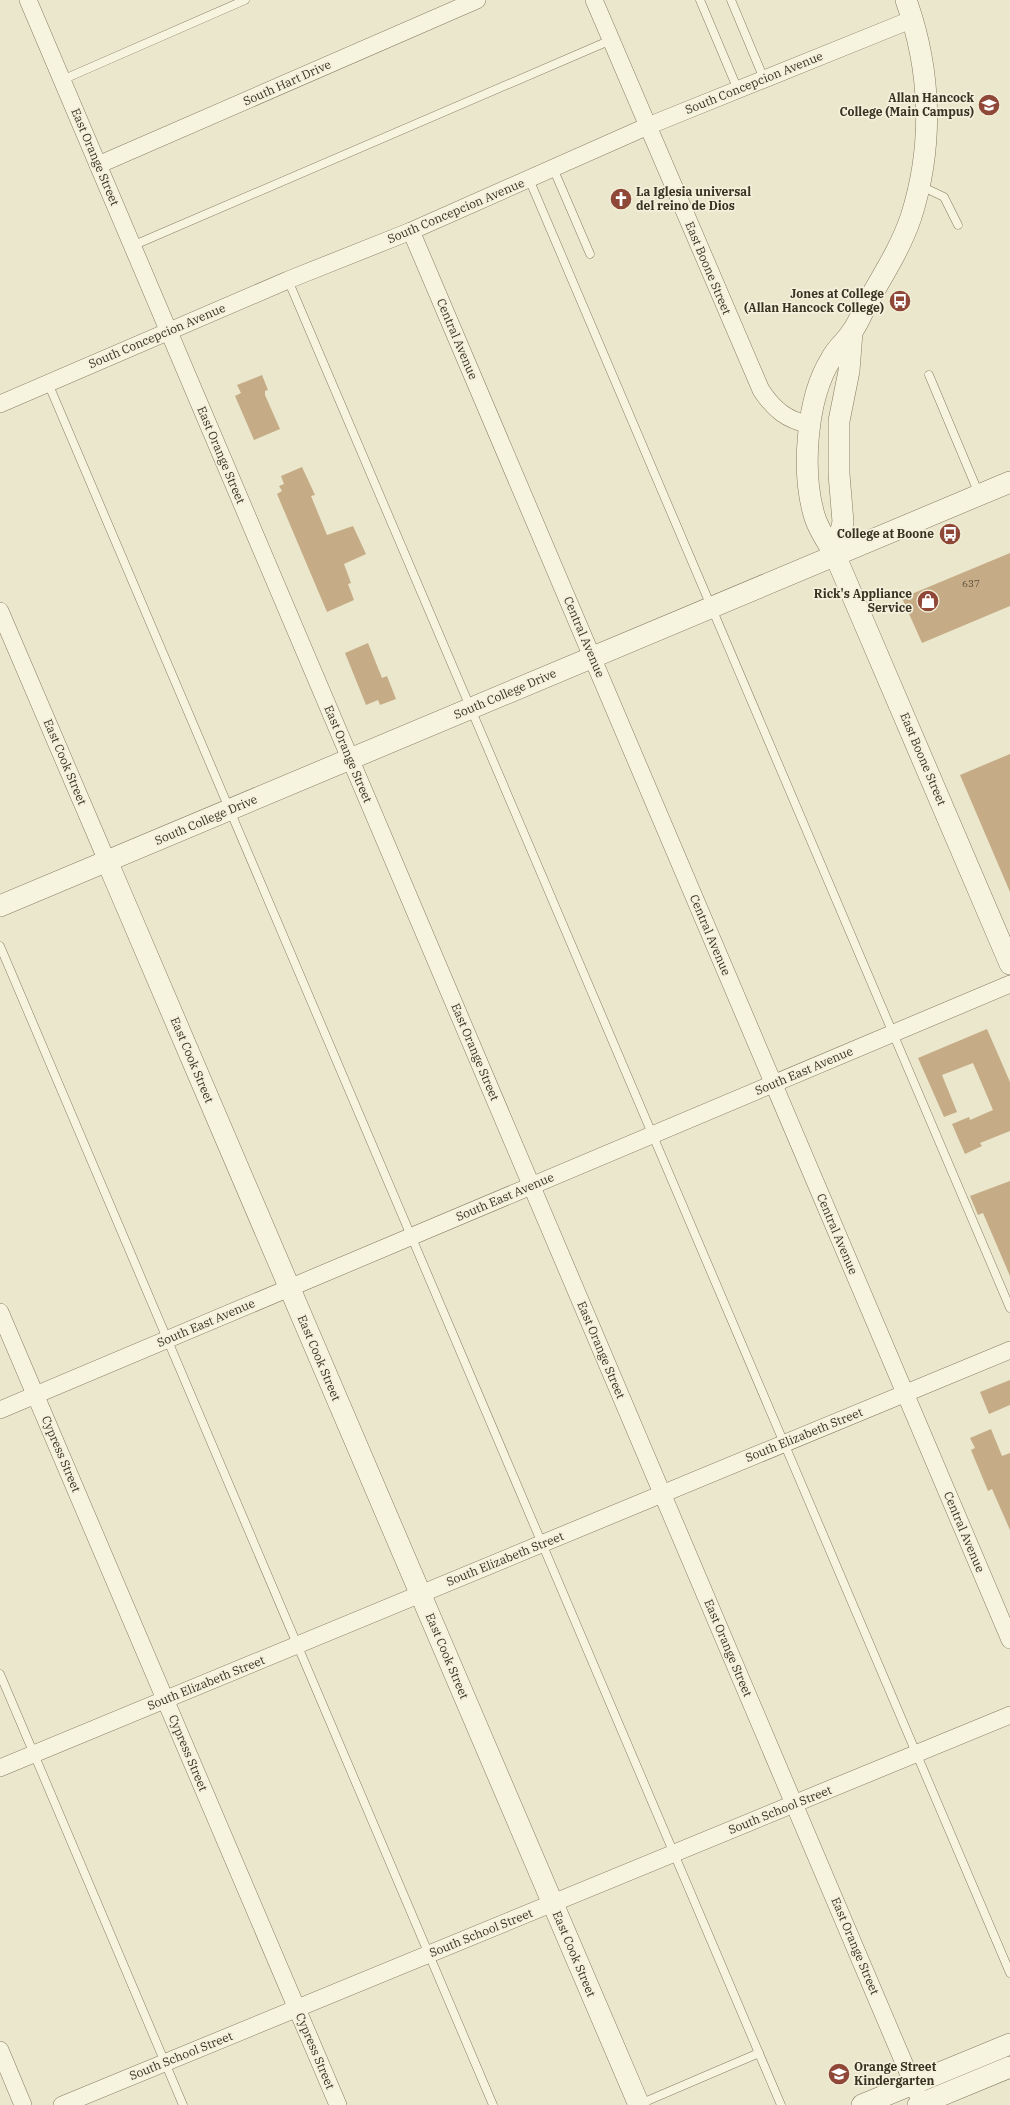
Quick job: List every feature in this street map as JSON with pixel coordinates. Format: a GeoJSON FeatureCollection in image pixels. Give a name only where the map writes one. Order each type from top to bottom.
{"type":"FeatureCollection","features":[{"type":"Feature","properties":{"kind":"street","name":"East Orange Street"},"geometry":{"type":"LineString","coordinates":[[28,0],[913,2084],[920,2104]]}},
{"type":"Feature","properties":{"kind":"street","name":"South Hart Drive"},"geometry":{"type":"LineString","coordinates":[[98,165],[477,0]]}},
{"type":"Feature","properties":{"kind":"street","name":"East Boone Street"},"geometry":{"type":"LineString","coordinates":[[594,0],[761,390],[776,410],[787,418],[810,425]]}},
{"type":"Feature","properties":{"kind":"street","name":"South Concepcion Avenue"},"geometry":{"type":"LineString","coordinates":[[0,404],[48,382],[288,280],[411,231],[648,126],[764,79],[909,10]]}},
{"type":"Feature","properties":{"kind":"street"},"geometry":{"type":"LineString","coordinates":[[836,555],[843,522],[839,474],[839,421],[849,371],[852,332],[899,245],[910,218],[919,186],[927,115],[926,86],[909,10]]}},
{"type":"Feature","properties":{"kind":"street","name":"Central Avenue"},"geometry":{"type":"LineString","coordinates":[[411,231],[905,1393],[1005,1615],[1010,1640]]}},
{"type":"Feature","properties":{"kind":"street","name":"East Boone Street"},"geometry":{"type":"LineString","coordinates":[[852,332],[831,358],[818,388],[810,425],[808,476],[815,518],[822,535],[836,555],[1010,964]]}},
{"type":"Feature","properties":{"kind":"street","name":"South College Drive"},"geometry":{"type":"LineString","coordinates":[[0,906],[1010,482]]}},
{"type":"Feature","properties":{"kind":"street","name":"East Cook Street"},"geometry":{"type":"LineString","coordinates":[[0,611],[639,2105]]}},
{"type":"Feature","properties":{"kind":"street","name":"South East Avenue"},"geometry":{"type":"LineString","coordinates":[[0,1410],[1010,984]]}},
{"type":"Feature","properties":{"kind":"street","name":"Cypress Street"},"geometry":{"type":"LineString","coordinates":[[0,1312],[338,2105]]}},
{"type":"Feature","properties":{"kind":"street","name":"South Elizabeth Street"},"geometry":{"type":"LineString","coordinates":[[0,1768],[1010,1350]]}},
{"type":"Feature","properties":{"kind":"street","name":"South School Street"},"geometry":{"type":"LineString","coordinates":[[62,2105],[1010,1715]]}},
{"type":"Feature","properties":{"kind":"street"},"geometry":{"type":"LineString","coordinates":[[862,2105],[1010,2044]]}},
{"type":"Feature","properties":{"kind":"street"},"geometry":{"type":"LineString","coordinates":[[0,2050],[24,2105]]}},
{"type":"Feature","properties":{"kind":"street"},"geometry":{"type":"LineString","coordinates":[[920,2104],[1010,2066]]}},
{"type":"Feature","properties":{"kind":"lane"},"geometry":{"type":"LineString","coordinates":[[62,80],[245,0]]}},
{"type":"Feature","properties":{"kind":"lane"},"geometry":{"type":"LineString","coordinates":[[700,0],[738,90]]}},
{"type":"Feature","properties":{"kind":"lane"},"geometry":{"type":"LineString","coordinates":[[731,0],[764,79]]}},
{"type":"Feature","properties":{"kind":"lane"},"geometry":{"type":"LineString","coordinates":[[132,246],[611,40]]}},
{"type":"Feature","properties":{"kind":"lane"},"geometry":{"type":"LineString","coordinates":[[554,168],[590,254]]}},
{"type":"Feature","properties":{"kind":"lane"},"geometry":{"type":"LineString","coordinates":[[529,179],[1010,1308]]}},
{"type":"Feature","properties":{"kind":"lane"},"geometry":{"type":"LineString","coordinates":[[919,186],[944,197],[958,225]]}},
{"type":"Feature","properties":{"kind":"lane"},"geometry":{"type":"LineString","coordinates":[[288,280],[918,1753],[1010,1973]]}},
{"type":"Feature","properties":{"kind":"lane"},"geometry":{"type":"LineString","coordinates":[[929,375],[979,495]]}},
{"type":"Feature","properties":{"kind":"lane"},"geometry":{"type":"LineString","coordinates":[[48,382],[781,2105]]}},
{"type":"Feature","properties":{"kind":"lane"},"geometry":{"type":"LineString","coordinates":[[0,946],[493,2105]]}},
{"type":"Feature","properties":{"kind":"lane"},"geometry":{"type":"LineString","coordinates":[[0,1674],[183,2105]]}},
{"type":"Feature","properties":{"kind":"lane"},"geometry":{"type":"LineString","coordinates":[[639,2105],[758,2053]]}},
{"type":"Feature","properties":{"kind":"building"},"geometry":{"type":"Polygon","coordinates":[[[262,375],[268,390],[265,391],[265,395],[280,429],[254,440],[235,396],[241,393],[237,385],[262,375]]]}},
{"type":"Feature","properties":{"kind":"building"},"geometry":{"type":"Polygon","coordinates":[[[302,467],[315,495],[311,496],[327,535],[353,526],[366,554],[344,564],[351,583],[348,584],[354,600],[327,612],[277,494],[282,491],[279,486],[284,484],[281,476],[302,467]]]}},
{"type":"Feature","properties":{"kind":"building"},"geometry":{"type":"Polygon","coordinates":[[[1010,553],[1010,606],[922,643],[902,598],[1010,553]]]}},
{"type":"Feature","properties":{"kind":"building"},"geometry":{"type":"Polygon","coordinates":[[[368,643],[382,678],[387,676],[396,699],[380,705],[378,700],[366,705],[345,653],[368,643]]]}},
{"type":"Feature","properties":{"kind":"building"},"geometry":{"type":"Polygon","coordinates":[[[1010,754],[1010,892],[960,775],[1010,754]]]}},
{"type":"Feature","properties":{"kind":"building"},"geometry":{"type":"Polygon","coordinates":[[[987,1029],[1010,1082],[1010,1131],[980,1143],[982,1146],[965,1154],[952,1124],[969,1117],[970,1120],[993,1110],[973,1063],[942,1075],[957,1112],[944,1117],[918,1058],[987,1029]]]}},
{"type":"Feature","properties":{"kind":"building"},"geometry":{"type":"Polygon","coordinates":[[[1010,1181],[1010,1276],[983,1213],[978,1215],[970,1196],[1010,1181]]]}},
{"type":"Feature","properties":{"kind":"building"},"geometry":{"type":"Polygon","coordinates":[[[1010,1380],[1010,1405],[989,1414],[980,1392],[1010,1380]]]}},
{"type":"Feature","properties":{"kind":"building"},"geometry":{"type":"Polygon","coordinates":[[[991,1429],[1002,1456],[1010,1453],[1010,1530],[992,1489],[988,1491],[971,1450],[975,1448],[970,1438],[991,1429]]]}},
{"type":"Feature","properties":{"kind":"place","name":"Allan Hancock College (Main Campus)"},"geometry":{"type":"Point","coordinates":[989,105]}},
{"type":"Feature","properties":{"kind":"place","name":"La Iglesia universal del reino de Dios"},"geometry":{"type":"Point","coordinates":[621,199]}},
{"type":"Feature","properties":{"kind":"place","name":"Jones at College (Allan Hancock College)"},"geometry":{"type":"Point","coordinates":[900,301]}},
{"type":"Feature","properties":{"kind":"place","name":"College at Boone"},"geometry":{"type":"Point","coordinates":[950,534]}},
{"type":"Feature","properties":{"kind":"place","name":"Rick's Appliance Service"},"geometry":{"type":"Point","coordinates":[928,601]}},
{"type":"Feature","properties":{"kind":"place","name":"Orange Street Kindergarten"},"geometry":{"type":"Point","coordinates":[839,2074]}}]}
